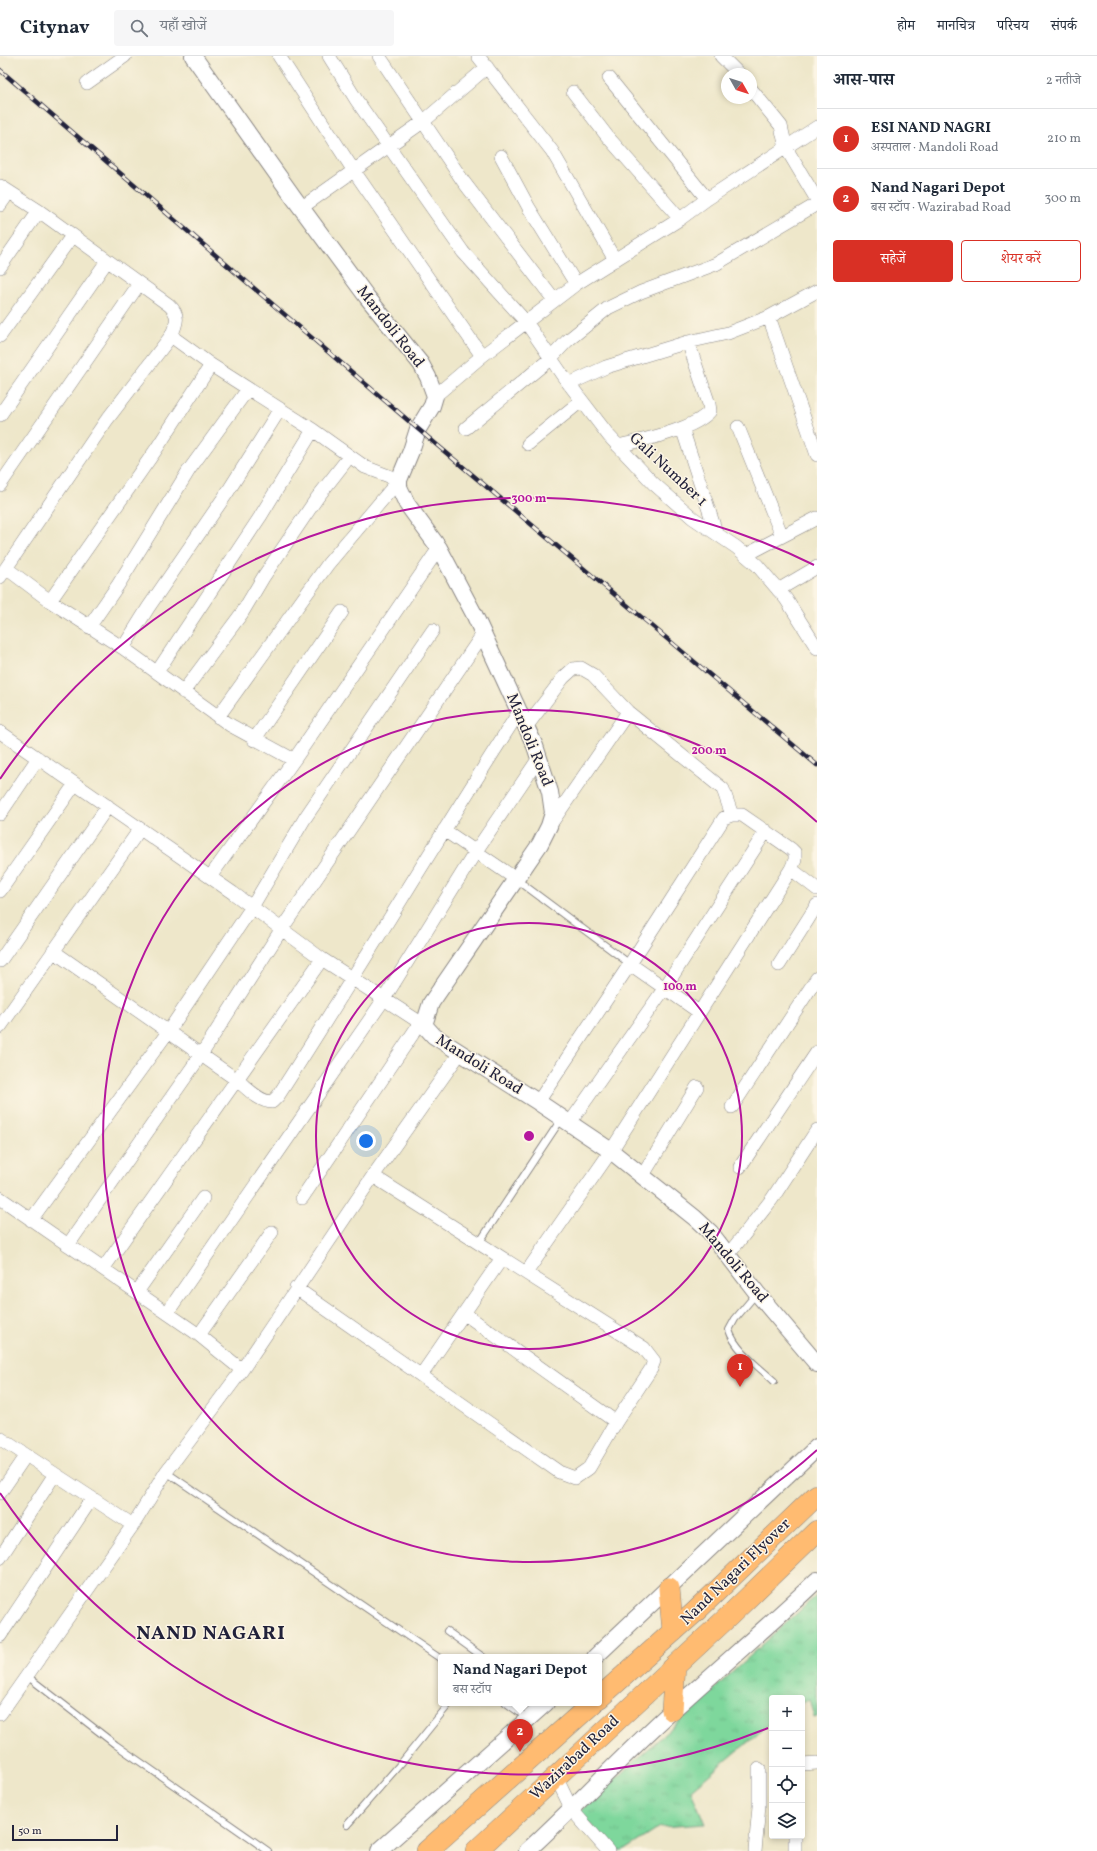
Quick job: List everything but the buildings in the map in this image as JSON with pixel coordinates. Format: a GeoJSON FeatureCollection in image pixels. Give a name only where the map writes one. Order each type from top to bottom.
{"type":"FeatureCollection","features":[{"type":"Feature","properties":{"kind":"highway","name":"Nand Nagari Flyover"},"geometry":{"type":"LineString","coordinates":[[673,1632],[817,1495]]}},
{"type":"Feature","properties":{"kind":"highway","name":"Nand Nagari Flyover"},"geometry":{"type":"LineString","coordinates":[[675,1666],[817,1531]]}},
{"type":"Feature","properties":{"kind":"highway"},"geometry":{"type":"LineString","coordinates":[[669,1588],[673,1632]]}},
{"type":"Feature","properties":{"kind":"highway","name":"Wazirabad Road"},"geometry":{"type":"LineString","coordinates":[[602,1695],[673,1632]]}},
{"type":"Feature","properties":{"kind":"highway"},"geometry":{"type":"LineString","coordinates":[[672,1710],[675,1666]]}},
{"type":"Feature","properties":{"kind":"highway","name":"Wazirabad Road"},"geometry":{"type":"LineString","coordinates":[[476,1851],[675,1666]]}},
{"type":"Feature","properties":{"kind":"highway","name":"Wazirabad Road"},"geometry":{"type":"LineString","coordinates":[[427,1851],[590,1706]]}},
{"type":"Feature","properties":{"kind":"street"},"geometry":{"type":"LineString","coordinates":[[88,83],[125,56]]}},
{"type":"Feature","properties":{"kind":"street","name":"Mandoli Road"},"geometry":{"type":"LineString","coordinates":[[193,56],[301,208],[367,297],[421,364],[428,377],[435,396]]}},
{"type":"Feature","properties":{"kind":"street"},"geometry":{"type":"LineString","coordinates":[[279,56],[354,171],[482,356]]}},
{"type":"Feature","properties":{"kind":"street","name":"Gali Number 1"},"geometry":{"type":"LineString","coordinates":[[329,56],[358,101],[463,252],[526,322],[550,359],[581,401],[618,446],[653,484],[693,518],[716,532],[757,565],[812,631],[817,648]]}},
{"type":"Feature","properties":{"kind":"street"},"geometry":{"type":"LineString","coordinates":[[379,56],[463,181],[554,300]]}},
{"type":"Feature","properties":{"kind":"street"},"geometry":{"type":"LineString","coordinates":[[478,56],[552,151],[615,260]]}},
{"type":"Feature","properties":{"kind":"street"},"geometry":{"type":"LineString","coordinates":[[721,56],[733,68]]}},
{"type":"Feature","properties":{"kind":"street"},"geometry":{"type":"LineString","coordinates":[[301,208],[424,121],[487,67]]}},
{"type":"Feature","properties":{"kind":"street"},"geometry":{"type":"LineString","coordinates":[[609,78],[707,199]]}},
{"type":"Feature","properties":{"kind":"street"},"geometry":{"type":"LineString","coordinates":[[573,92],[607,136],[680,219]]}},
{"type":"Feature","properties":{"kind":"street"},"geometry":{"type":"LineString","coordinates":[[757,96],[781,126],[786,148],[817,200]]}},
{"type":"Feature","properties":{"kind":"street"},"geometry":{"type":"LineString","coordinates":[[218,717],[328,564],[400,476],[411,451],[418,429],[432,406],[435,396],[482,356],[576,284],[680,219],[707,199],[817,127]]}},
{"type":"Feature","properties":{"kind":"street"},"geometry":{"type":"LineString","coordinates":[[501,156],[529,208],[576,284]]}},
{"type":"Feature","properties":{"kind":"street"},"geometry":{"type":"LineString","coordinates":[[0,204],[4,189],[39,211],[175,310],[177,316],[176,324],[171,336],[106,421],[3,573],[123,648],[218,717],[254,740],[294,760]]}},
{"type":"Feature","properties":{"kind":"street"},"geometry":{"type":"LineString","coordinates":[[466,428],[550,359],[567,341],[608,308],[641,292],[716,264],[817,204]]}},
{"type":"Feature","properties":{"kind":"street"},"geometry":{"type":"LineString","coordinates":[[0,267],[39,211]]}},
{"type":"Feature","properties":{"kind":"street"},"geometry":{"type":"LineString","coordinates":[[0,336],[72,236]]}},
{"type":"Feature","properties":{"kind":"street"},"geometry":{"type":"LineString","coordinates":[[0,415],[107,261]]}},
{"type":"Feature","properties":{"kind":"street"},"geometry":{"type":"LineString","coordinates":[[0,485],[139,284]]}},
{"type":"Feature","properties":{"kind":"street"},"geometry":{"type":"LineString","coordinates":[[569,384],[606,367],[688,342],[728,333],[769,317],[817,291]]}},
{"type":"Feature","properties":{"kind":"street"},"geometry":{"type":"LineString","coordinates":[[769,317],[817,455]]}},
{"type":"Feature","properties":{"kind":"street"},"geometry":{"type":"LineString","coordinates":[[171,336],[211,365],[313,430],[348,457],[365,467],[400,476]]}},
{"type":"Feature","properties":{"kind":"street"},"geometry":{"type":"LineString","coordinates":[[618,446],[682,428],[706,415],[710,411],[688,342]]}},
{"type":"Feature","properties":{"kind":"street"},"geometry":{"type":"LineString","coordinates":[[50,601],[155,451],[211,365]]}},
{"type":"Feature","properties":{"kind":"street"},"geometry":{"type":"LineString","coordinates":[[88,627],[118,585],[189,470],[248,389]]}},
{"type":"Feature","properties":{"kind":"street"},"geometry":{"type":"LineString","coordinates":[[528,444],[581,401]]}},
{"type":"Feature","properties":{"kind":"street"},"geometry":{"type":"LineString","coordinates":[[123,648],[148,608],[227,493],[280,409]]}},
{"type":"Feature","properties":{"kind":"street"},"geometry":{"type":"LineString","coordinates":[[738,427],[782,536]]}},
{"type":"Feature","properties":{"kind":"street"},"geometry":{"type":"LineString","coordinates":[[682,428],[716,532]]}},
{"type":"Feature","properties":{"kind":"street"},"geometry":{"type":"LineString","coordinates":[[157,672],[260,517],[313,430]]}},
{"type":"Feature","properties":{"kind":"street"},"geometry":{"type":"LineString","coordinates":[[183,692],[242,613],[268,570],[348,457]]}},
{"type":"Feature","properties":{"kind":"street","name":"Mandoli Road"},"geometry":{"type":"LineString","coordinates":[[400,476],[400,492],[439,548],[484,634],[539,758],[550,792],[553,813],[549,826],[540,844],[431,1003],[422,1024],[434,1036],[538,1102],[611,1151],[643,1175],[710,1232],[757,1293],[817,1364]]}},
{"type":"Feature","properties":{"kind":"street"},"geometry":{"type":"LineString","coordinates":[[746,556],[817,518]]}},
{"type":"Feature","properties":{"kind":"street"},"geometry":{"type":"LineString","coordinates":[[210,877],[294,760],[439,548]]}},
{"type":"Feature","properties":{"kind":"street"},"geometry":{"type":"LineString","coordinates":[[778,590],[817,567]]}},
{"type":"Feature","properties":{"kind":"street"},"geometry":{"type":"LineString","coordinates":[[254,740],[342,612]]}},
{"type":"Feature","properties":{"kind":"street"},"geometry":{"type":"LineString","coordinates":[[31,1220],[168,1032],[252,907],[305,818],[433,630]]}},
{"type":"Feature","properties":{"kind":"street"},"geometry":{"type":"LineString","coordinates":[[68,1245],[201,1055],[281,930],[484,634]]}},
{"type":"Feature","properties":{"kind":"street"},"geometry":{"type":"LineString","coordinates":[[526,727],[563,678],[573,669],[581,668],[593,675],[628,712],[723,789],[732,815]]}},
{"type":"Feature","properties":{"kind":"street"},"geometry":{"type":"LineString","coordinates":[[53,951],[237,1080],[260,1099],[267,1102],[272,1102],[278,1096],[354,979],[444,830],[519,712]]}},
{"type":"Feature","properties":{"kind":"street"},"geometry":{"type":"LineString","coordinates":[[549,826],[628,712]]}},
{"type":"Feature","properties":{"kind":"street"},"geometry":{"type":"LineString","coordinates":[[1,734],[210,877],[322,959],[422,1024],[302,1198]]}},
{"type":"Feature","properties":{"kind":"street"},"geometry":{"type":"LineString","coordinates":[[0,814],[38,758]]}},
{"type":"Feature","properties":{"kind":"street"},"geometry":{"type":"LineString","coordinates":[[167,1313],[384,999],[476,851],[539,758]]}},
{"type":"Feature","properties":{"kind":"street"},"geometry":{"type":"LineString","coordinates":[[0,891],[75,784]]}},
{"type":"Feature","properties":{"kind":"street"},"geometry":{"type":"LineString","coordinates":[[0,961],[108,806]]}},
{"type":"Feature","properties":{"kind":"street"},"geometry":{"type":"LineString","coordinates":[[526,1273],[611,1151],[791,869],[795,860],[795,853],[742,815],[732,815],[724,818],[630,964],[538,1102]]}},
{"type":"Feature","properties":{"kind":"street"},"geometry":{"type":"LineString","coordinates":[[0,1027],[140,828]]}},
{"type":"Feature","properties":{"kind":"street"},"geometry":{"type":"LineString","coordinates":[[444,830],[516,879]]}},
{"type":"Feature","properties":{"kind":"street"},"geometry":{"type":"LineString","coordinates":[[565,1121],[664,989],[766,831]]}},
{"type":"Feature","properties":{"kind":"street"},"geometry":{"type":"LineString","coordinates":[[791,869],[817,889]]}},
{"type":"Feature","properties":{"kind":"street"},"geometry":{"type":"LineString","coordinates":[[779,965],[817,905]]}},
{"type":"Feature","properties":{"kind":"street"},"geometry":{"type":"LineString","coordinates":[[103,1269],[322,959]]}},
{"type":"Feature","properties":{"kind":"street"},"geometry":{"type":"LineString","coordinates":[[630,964],[699,1012]]}},
{"type":"Feature","properties":{"kind":"street"},"geometry":{"type":"LineString","coordinates":[[732,1107],[812,997],[817,978]]}},
{"type":"Feature","properties":{"kind":"street"},"geometry":{"type":"LineString","coordinates":[[740,1167],[817,1052]]}},
{"type":"Feature","properties":{"kind":"street"},"geometry":{"type":"LineString","coordinates":[[0,1714],[133,1524],[166,1472],[242,1370],[373,1176],[460,1053]]}},
{"type":"Feature","properties":{"kind":"street"},"geometry":{"type":"LineString","coordinates":[[643,1175],[697,1087]]}},
{"type":"Feature","properties":{"kind":"street"},"geometry":{"type":"LineString","coordinates":[[728,1256],[772,1199],[817,1130]]}},
{"type":"Feature","properties":{"kind":"street"},"geometry":{"type":"LineString","coordinates":[[296,1288],[422,1374],[559,1472],[575,1478],[589,1468],[616,1422],[645,1381],[654,1361],[644,1348],[373,1176]]}},
{"type":"Feature","properties":{"kind":"street"},"geometry":{"type":"LineString","coordinates":[[0,1198],[199,1335],[242,1370]]}},
{"type":"Feature","properties":{"kind":"street"},"geometry":{"type":"LineString","coordinates":[[137,1292],[203,1198]]}},
{"type":"Feature","properties":{"kind":"street"},"geometry":{"type":"LineString","coordinates":[[199,1335],[272,1232]]}},
{"type":"Feature","properties":{"kind":"street"},"geometry":{"type":"LineString","coordinates":[[422,1374],[465,1314],[502,1258]]}},
{"type":"Feature","properties":{"kind":"street"},"geometry":{"type":"LineString","coordinates":[[465,1314],[616,1422]]}},
{"type":"Feature","properties":{"kind":"street"},"geometry":{"type":"LineString","coordinates":[[0,1438],[133,1524]]}},
{"type":"Feature","properties":{"kind":"street"},"geometry":{"type":"LineString","coordinates":[[598,1654],[817,1447]]}},
{"type":"Feature","properties":{"kind":"street"},"geometry":{"type":"LineString","coordinates":[[0,1493],[26,1455]]}},
{"type":"Feature","properties":{"kind":"street"},"geometry":{"type":"LineString","coordinates":[[0,1558],[55,1474]]}},
{"type":"Feature","properties":{"kind":"street"},"geometry":{"type":"LineString","coordinates":[[0,1636],[92,1498]]}},
{"type":"Feature","properties":{"kind":"street"},"geometry":{"type":"LineString","coordinates":[[528,1851],[572,1810],[672,1710],[772,1623],[817,1580]]}},
{"type":"Feature","properties":{"kind":"street"},"geometry":{"type":"LineString","coordinates":[[379,1851],[543,1706]]}},
{"type":"Feature","properties":{"kind":"street"},"geometry":{"type":"LineString","coordinates":[[805,1764],[817,1764]]}},
{"type":"Feature","properties":{"kind":"street"},"geometry":{"type":"LineString","coordinates":[[755,1851],[759,1806],[758,1769]]}},
{"type":"Feature","properties":{"kind":"street"},"geometry":{"type":"LineString","coordinates":[[556,1777],[572,1810],[608,1851]]}},
{"type":"Feature","properties":{"kind":"street"},"geometry":{"type":"LineString","coordinates":[[795,1839],[795,1851]]}},
{"type":"Feature","properties":{"kind":"lane"},"geometry":{"type":"LineString","coordinates":[[516,879],[630,964]]}},
{"type":"Feature","properties":{"kind":"lane"},"geometry":{"type":"LineString","coordinates":[[479,1243],[565,1121]]}},
{"type":"Feature","properties":{"kind":"lane"},"geometry":{"type":"LineString","coordinates":[[757,1293],[735,1319],[729,1330],[732,1338],[738,1346],[774,1381]]}},
{"type":"Feature","properties":{"kind":"lane"},"geometry":{"type":"LineString","coordinates":[[166,1472],[438,1657]]}},
{"type":"Feature","properties":{"kind":"lane"},"geometry":{"type":"LineString","coordinates":[[447,1631],[479,1654]]}},
{"type":"Feature","properties":{"kind":"lane"},"geometry":{"type":"LineString","coordinates":[[27,1676],[116,1745],[268,1851]]}},
{"type":"Feature","properties":{"kind":"lane"},"geometry":{"type":"LineString","coordinates":[[347,1825],[402,1762],[448,1706]]}},
{"type":"Feature","properties":{"kind":"lane"},"geometry":{"type":"LineString","coordinates":[[510,1706],[529,1719]]}},
{"type":"Feature","properties":{"kind":"green space"},"geometry":{"type":"Polygon","coordinates":[[[817,1595],[817,1717],[814,1718],[809,1699],[805,1701],[805,1695],[769,1695],[769,1725],[691,1790],[705,1824],[660,1827],[623,1851],[615,1851],[579,1812],[817,1595]]]}},
{"type":"Feature","properties":{"kind":"railway"},"geometry":{"type":"LineString","coordinates":[[0,70],[418,429],[817,765]]}},
{"type":"Feature","properties":{"kind":"place","name":"ESI NAND NAGRI"},"geometry":{"type":"Point","coordinates":[740,1387]}},
{"type":"Feature","properties":{"kind":"place","name":"Nand Nagari Depot"},"geometry":{"type":"Point","coordinates":[520,1752]}},
{"type":"Feature","properties":{"kind":"district","name":"NAND NAGARI"},"geometry":{"type":"Point","coordinates":[211,1634]}}]}
